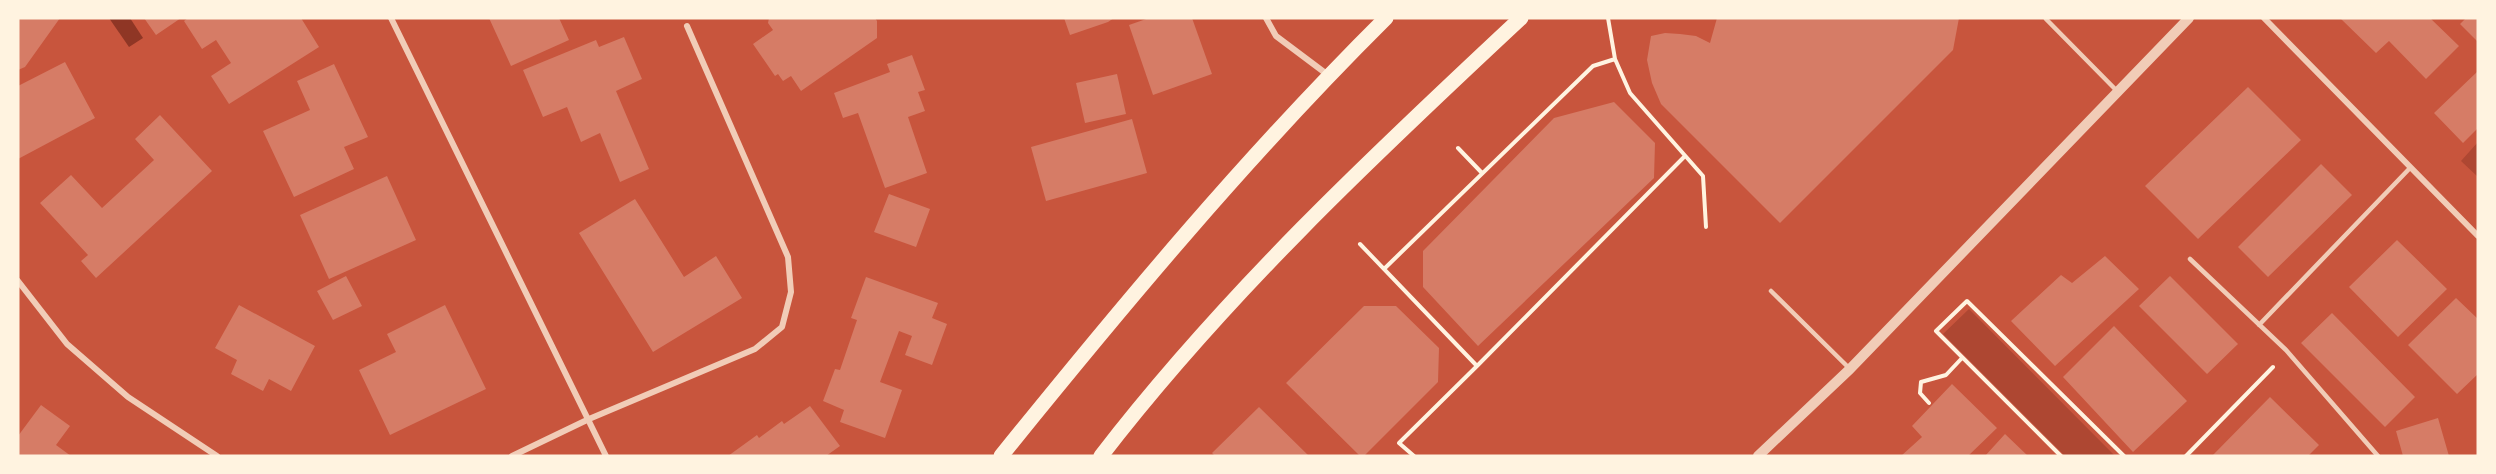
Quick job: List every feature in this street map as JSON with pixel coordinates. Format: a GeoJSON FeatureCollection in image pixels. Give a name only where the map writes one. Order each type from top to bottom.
{"type":"FeatureCollection","features":[{"type":"Feature","properties":{"kind":"main road"},"geometry":{"type":"LineString","coordinates":[[1001,456],[1109,322],[1328,76],[1386,18]]}},
{"type":"Feature","properties":{"kind":"main road"},"geometry":{"type":"LineString","coordinates":[[1101,456],[1138,407],[1270,261],[1355,173],[1521,18]]}},
{"type":"Feature","properties":{"kind":"street"},"geometry":{"type":"LineString","coordinates":[[391,18],[606,456]]}},
{"type":"Feature","properties":{"kind":"street"},"geometry":{"type":"LineString","coordinates":[[1266,18],[1276,36],[1328,76]]}},
{"type":"Feature","properties":{"kind":"street"},"geometry":{"type":"LineString","coordinates":[[1758,456],[1850,369],[2189,18]]}},
{"type":"Feature","properties":{"kind":"street"},"geometry":{"type":"LineString","coordinates":[[2264,18],[2478,236]]}},
{"type":"Feature","properties":{"kind":"street"},"geometry":{"type":"LineString","coordinates":[[512,456],[589,419],[755,350],[782,327],[791,292],[788,257],[687,26]]}},
{"type":"Feature","properties":{"kind":"street"},"geometry":{"type":"LineString","coordinates":[[18,281],[67,344],[128,397],[217,456]]}},
{"type":"Feature","properties":{"kind":"lane"},"geometry":{"type":"LineString","coordinates":[[2046,19],[2117,91]]}},
{"type":"Feature","properties":{"kind":"lane"},"geometry":{"type":"LineString","coordinates":[[2259,325],[2410,168]]}},
{"type":"Feature","properties":{"kind":"lane"},"geometry":{"type":"LineString","coordinates":[[2190,259],[2288,352],[2378,456]]}},
{"type":"Feature","properties":{"kind":"lane"},"geometry":{"type":"LineString","coordinates":[[1771,291],[1850,369]]}},
{"type":"Feature","properties":{"kind":"path"},"geometry":{"type":"LineString","coordinates":[[1608,18],[1615,59],[1630,93],[1703,176],[1706,227]]}},
{"type":"Feature","properties":{"kind":"path"},"geometry":{"type":"LineString","coordinates":[[1384,269],[1593,66],[1615,59]]}},
{"type":"Feature","properties":{"kind":"path"},"geometry":{"type":"LineString","coordinates":[[1458,148],[1482,173]]}},
{"type":"Feature","properties":{"kind":"path"},"geometry":{"type":"LineString","coordinates":[[1414,456],[1399,443],[1685,156]]}},
{"type":"Feature","properties":{"kind":"path"},"geometry":{"type":"LineString","coordinates":[[1360,244],[1476,366]]}},
{"type":"Feature","properties":{"kind":"path"},"geometry":{"type":"LineString","coordinates":[[2061,456],[1936,331],[1967,301],[2124,456]]}},
{"type":"Feature","properties":{"kind":"path"},"geometry":{"type":"LineString","coordinates":[[2186,456],[2288,352]]}},
{"type":"Feature","properties":{"kind":"path"},"geometry":{"type":"LineString","coordinates":[[1929,403],[1920,393],[1921,382],[1946,375],[1962,358]]}},
{"type":"Feature","properties":{"kind":"shaded area"},"geometry":{"type":"Polygon","coordinates":[[[109,18],[130,18],[143,38],[129,47],[109,18]]]}},
{"type":"Feature","properties":{"kind":"shaded area"},"geometry":{"type":"Polygon","coordinates":[[[2478,142],[2478,177],[2461,161],[2478,142]]]}},
{"type":"Feature","properties":{"kind":"shaded area"},"geometry":{"type":"Polygon","coordinates":[[[1969,309],[2115,456],[2065,456],[1943,334],[1969,309]]]}},
{"type":"Feature","properties":{"kind":"building"},"geometry":{"type":"Polygon","coordinates":[[[18,18],[60,18],[25,67],[18,70],[18,18]]]}},
{"type":"Feature","properties":{"kind":"building"},"geometry":{"type":"Polygon","coordinates":[[[144,18],[181,18],[156,35],[144,18]]]}},
{"type":"Feature","properties":{"kind":"building"},"geometry":{"type":"Polygon","coordinates":[[[188,18],[301,18],[319,47],[229,104],[211,76],[231,63],[216,40],[202,49],[184,21],[188,18]]]}},
{"type":"Feature","properties":{"kind":"building"},"geometry":{"type":"Polygon","coordinates":[[[489,18],[559,18],[569,40],[511,66],[489,18]]]}},
{"type":"Feature","properties":{"kind":"building"},"geometry":{"type":"Polygon","coordinates":[[[769,18],[875,18],[877,38],[801,91],[791,76],[783,81],[778,74],[775,76],[753,44],[773,30],[768,23],[769,18]]]}},
{"type":"Feature","properties":{"kind":"building"},"geometry":{"type":"Polygon","coordinates":[[[1064,18],[1114,18],[1070,35],[1064,18]]]}},
{"type":"Feature","properties":{"kind":"building"},"geometry":{"type":"Polygon","coordinates":[[[1149,18],[1192,18],[1212,74],[1153,95],[1129,25],[1149,18]]]}},
{"type":"Feature","properties":{"kind":"building"},"geometry":{"type":"Polygon","coordinates":[[[1717,18],[1959,18],[1953,50],[1780,223],[1661,104],[1652,83],[1647,60],[1651,36],[1665,33],[1680,34],[1696,36],[1710,43],[1717,18]]]}},
{"type":"Feature","properties":{"kind":"building"},"geometry":{"type":"Polygon","coordinates":[[[2340,18],[2430,18],[2459,46],[2426,79],[2389,41],[2376,53],[2340,18]]]}},
{"type":"Feature","properties":{"kind":"building"},"geometry":{"type":"Polygon","coordinates":[[[2466,18],[2478,18],[2478,42],[2460,24],[2466,18]]]}},
{"type":"Feature","properties":{"kind":"building"},"geometry":{"type":"Polygon","coordinates":[[[624,37],[642,79],[616,91],[649,169],[620,182],[600,133],[581,142],[567,107],[543,117],[523,70],[596,40],[599,47],[624,37]]]}},
{"type":"Feature","properties":{"kind":"building"},"geometry":{"type":"Polygon","coordinates":[[[912,55],[925,90],[918,92],[925,111],[908,117],[927,173],[885,188],[858,113],[843,118],[834,93],[890,72],[887,64],[912,55]]]}},
{"type":"Feature","properties":{"kind":"building"},"geometry":{"type":"Polygon","coordinates":[[[65,62],[95,118],[18,159],[18,86],[65,62]]]}},
{"type":"Feature","properties":{"kind":"building"},"geometry":{"type":"Polygon","coordinates":[[[334,64],[368,137],[344,147],[354,169],[294,197],[263,131],[310,110],[297,81],[334,64]]]}},
{"type":"Feature","properties":{"kind":"building"},"geometry":{"type":"Polygon","coordinates":[[[2478,71],[2478,128],[2463,143],[2434,113],[2478,71]]]}},
{"type":"Feature","properties":{"kind":"building"},"geometry":{"type":"Polygon","coordinates":[[[1117,74],[1126,114],[1085,123],[1076,83],[1117,74]]]}},
{"type":"Feature","properties":{"kind":"building"},"geometry":{"type":"Polygon","coordinates":[[[2248,87],[2301,140],[2198,239],[2145,186],[2248,87]]]}},
{"type":"Feature","properties":{"kind":"building"},"geometry":{"type":"Polygon","coordinates":[[[1614,102],[1655,143],[1654,178],[1478,346],[1423,287],[1423,251],[1554,118],[1614,102]]]}},
{"type":"Feature","properties":{"kind":"building"},"geometry":{"type":"Polygon","coordinates":[[[160,115],[212,171],[96,278],[81,261],[88,255],[40,203],[71,175],[102,208],[154,160],[135,139],[160,115]]]}},
{"type":"Feature","properties":{"kind":"building"},"geometry":{"type":"Polygon","coordinates":[[[1132,119],[1147,173],[1046,201],[1031,147],[1132,119]]]}},
{"type":"Feature","properties":{"kind":"building"},"geometry":{"type":"Polygon","coordinates":[[[2321,164],[2352,195],[2268,277],[2238,247],[2321,164]]]}},
{"type":"Feature","properties":{"kind":"building"},"geometry":{"type":"Polygon","coordinates":[[[387,176],[416,240],[329,279],[300,215],[387,176]]]}},
{"type":"Feature","properties":{"kind":"building"},"geometry":{"type":"Polygon","coordinates":[[[889,194],[930,209],[916,247],[874,232],[889,194]]]}},
{"type":"Feature","properties":{"kind":"building"},"geometry":{"type":"Polygon","coordinates":[[[635,199],[684,277],[716,256],[742,298],[653,352],[579,233],[635,199]]]}},
{"type":"Feature","properties":{"kind":"building"},"geometry":{"type":"Polygon","coordinates":[[[2397,240],[2447,289],[2398,337],[2349,287],[2397,240]]]}},
{"type":"Feature","properties":{"kind":"building"},"geometry":{"type":"Polygon","coordinates":[[[2105,256],[2139,289],[2055,366],[2011,321],[2061,275],[2072,283],[2105,256]]]}},
{"type":"Feature","properties":{"kind":"building"},"geometry":{"type":"Polygon","coordinates":[[[346,276],[362,306],[333,320],[317,291],[346,276]]]}},
{"type":"Feature","properties":{"kind":"building"},"geometry":{"type":"Polygon","coordinates":[[[2170,276],[2238,344],[2207,374],[2139,306],[2170,276]]]}},
{"type":"Feature","properties":{"kind":"building"},"geometry":{"type":"Polygon","coordinates":[[[866,277],[938,303],[932,318],[947,324],[932,365],[905,355],[912,336],[899,331],[880,382],[902,390],[885,438],[840,422],[844,410],[823,401],[835,369],[840,370],[857,320],[851,318],[866,277]]]}},
{"type":"Feature","properties":{"kind":"building"},"geometry":{"type":"Polygon","coordinates":[[[2456,298],[2478,319],[2478,374],[2457,394],[2408,345],[2456,298]]]}},
{"type":"Feature","properties":{"kind":"building"},"geometry":{"type":"Polygon","coordinates":[[[239,305],[315,346],[291,391],[269,379],[263,391],[231,374],[237,360],[215,348],[239,305]]]}},
{"type":"Feature","properties":{"kind":"building"},"geometry":{"type":"Polygon","coordinates":[[[445,305],[486,389],[390,435],[359,370],[396,352],[387,334],[445,305]]]}},
{"type":"Feature","properties":{"kind":"building"},"geometry":{"type":"Polygon","coordinates":[[[1364,306],[1396,306],[1439,348],[1438,382],[1364,456],[1360,456],[1286,383],[1364,306]]]}},
{"type":"Feature","properties":{"kind":"building"},"geometry":{"type":"Polygon","coordinates":[[[2332,313],[2415,397],[2385,427],[2301,343],[2332,313]]]}},
{"type":"Feature","properties":{"kind":"building"},"geometry":{"type":"Polygon","coordinates":[[[2114,326],[2187,401],[2133,452],[2063,377],[2114,326]]]}},
{"type":"Feature","properties":{"kind":"building"},"geometry":{"type":"Polygon","coordinates":[[[1952,384],[1997,428],[1968,456],[1901,456],[1922,437],[1912,426],[1952,384]]]}},
{"type":"Feature","properties":{"kind":"building"},"geometry":{"type":"Polygon","coordinates":[[[2270,397],[2319,445],[2308,456],[2212,456],[2270,397]]]}},
{"type":"Feature","properties":{"kind":"building"},"geometry":{"type":"Polygon","coordinates":[[[41,405],[70,426],[56,445],[71,456],[18,456],[18,436],[41,405]]]}},
{"type":"Feature","properties":{"kind":"building"},"geometry":{"type":"Polygon","coordinates":[[[810,406],[840,446],[826,456],[728,456],[757,435],[759,438],[782,421],[784,424],[810,406]]]}},
{"type":"Feature","properties":{"kind":"building"},"geometry":{"type":"Polygon","coordinates":[[[1259,407],[1309,456],[1215,456],[1212,453],[1259,407]]]}},
{"type":"Feature","properties":{"kind":"building"},"geometry":{"type":"Polygon","coordinates":[[[2438,418],[2449,456],[2403,456],[2396,431],[2438,418]]]}},
{"type":"Feature","properties":{"kind":"building"},"geometry":{"type":"Polygon","coordinates":[[[2005,434],[2028,456],[1985,456],[2005,434]]]}}]}
